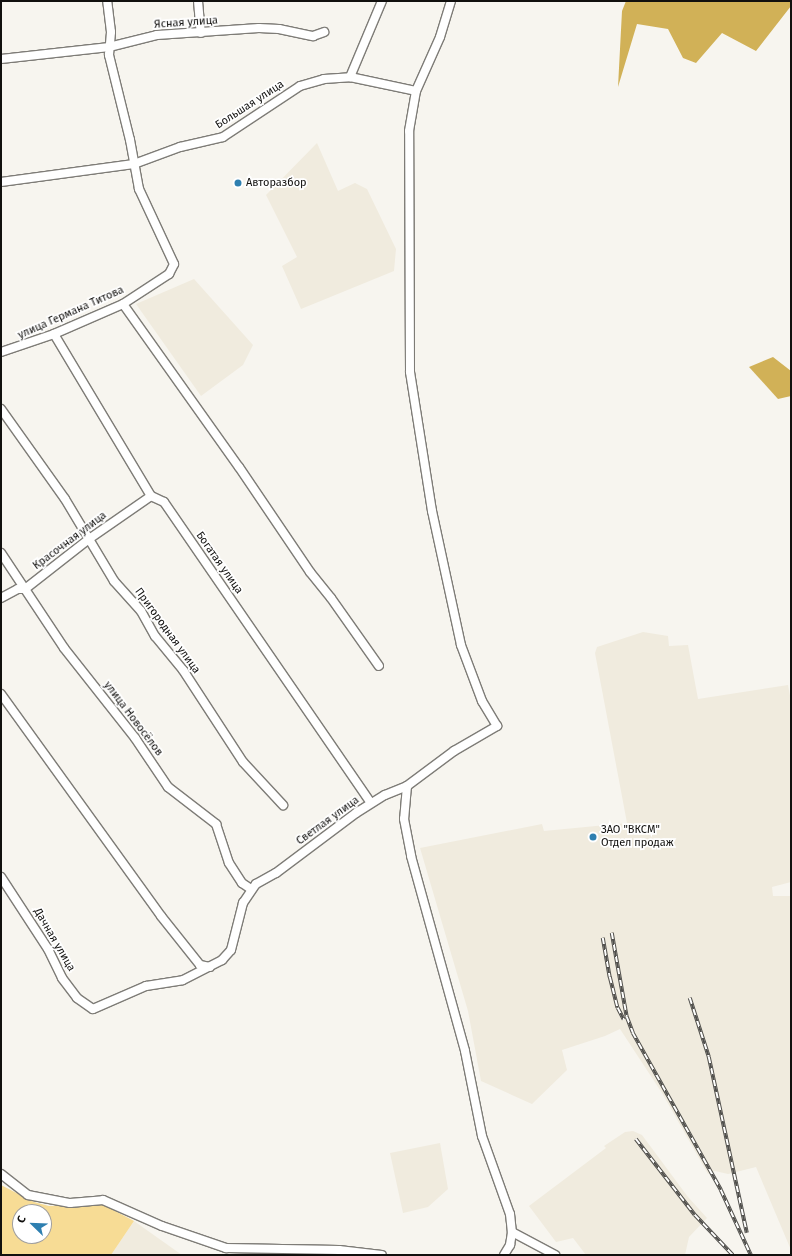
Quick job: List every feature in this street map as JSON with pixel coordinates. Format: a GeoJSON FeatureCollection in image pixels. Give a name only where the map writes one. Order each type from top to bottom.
{"type":"FeatureCollection","features":[{"type":"Feature","properties":{"kind":"street"},"geometry":{"type":"LineString","coordinates":[[107,1],[111,32],[109,55],[130,140],[134,164]]}},
{"type":"Feature","properties":{"kind":"street"},"geometry":{"type":"LineString","coordinates":[[198,1],[201,33]]}},
{"type":"Feature","properties":{"kind":"street"},"geometry":{"type":"LineString","coordinates":[[350,76],[382,1]]}},
{"type":"Feature","properties":{"kind":"street"},"geometry":{"type":"LineString","coordinates":[[416,91],[440,37],[451,1]]}},
{"type":"Feature","properties":{"kind":"street","name":"Ясная улица"},"geometry":{"type":"LineString","coordinates":[[1,59],[109,47],[157,35],[259,28],[279,29],[313,36],[324,32]]}},
{"type":"Feature","properties":{"kind":"street","name":"Большая улица"},"geometry":{"type":"LineString","coordinates":[[1,182],[134,164],[180,147],[223,137],[300,86],[350,76],[416,91]]}},
{"type":"Feature","properties":{"kind":"street","name":"Светлая улица"},"geometry":{"type":"LineString","coordinates":[[93,1009],[146,986],[183,980],[210,968],[231,950],[243,902],[251,889],[371,803],[407,786],[454,750],[497,726],[482,702],[462,645],[432,511],[413,401],[409,334],[409,139],[416,91]]}},
{"type":"Feature","properties":{"kind":"street","name":"улица Германа Титова"},"geometry":{"type":"LineString","coordinates":[[1,352],[54,334],[124,304],[169,274],[174,264],[144,204],[134,164]]}},
{"type":"Feature","properties":{"kind":"street"},"geometry":{"type":"LineString","coordinates":[[124,304],[239,466],[310,572],[331,598],[379,666]]}},
{"type":"Feature","properties":{"kind":"street","name":"Богатая улица"},"geometry":{"type":"LineString","coordinates":[[54,334],[151,496],[164,502],[371,803]]}},
{"type":"Feature","properties":{"kind":"street","name":"Пригородная улица"},"geometry":{"type":"LineString","coordinates":[[1,408],[89,539],[114,581],[141,611],[155,636],[183,670],[243,762],[283,805]]}},
{"type":"Feature","properties":{"kind":"street","name":"Красочная улица"},"geometry":{"type":"LineString","coordinates":[[1,598],[18,589],[26,589],[89,539],[151,496]]}},
{"type":"Feature","properties":{"kind":"street","name":"улица Новосёлов"},"geometry":{"type":"LineString","coordinates":[[1,553],[64,648],[135,738],[168,787],[216,824],[229,863],[242,884],[251,889]]}},
{"type":"Feature","properties":{"kind":"street"},"geometry":{"type":"LineString","coordinates":[[1,694],[165,922],[200,965],[210,968]]}},
{"type":"Feature","properties":{"kind":"street"},"geometry":{"type":"LineString","coordinates":[[407,786],[404,814],[411,856],[465,1051],[482,1136],[508,1206],[512,1232],[510,1245],[504,1255]]}},
{"type":"Feature","properties":{"kind":"street","name":"Дачная улица"},"geometry":{"type":"LineString","coordinates":[[1,877],[48,949],[62,978],[77,998],[93,1009]]}},
{"type":"Feature","properties":{"kind":"street"},"geometry":{"type":"LineString","coordinates":[[1,1174],[28,1195],[70,1203],[103,1200],[162,1226],[226,1248],[339,1250],[382,1255]]}},
{"type":"Feature","properties":{"kind":"street"},"geometry":{"type":"LineString","coordinates":[[512,1232],[555,1255]]}},
{"type":"Feature","properties":{"kind":"shaded area"},"geometry":{"type":"Polygon","coordinates":[[[626,1],[791,1],[791,6],[756,51],[722,33],[696,63],[683,58],[668,29],[637,24],[618,87],[622,11],[626,1]]]}},
{"type":"Feature","properties":{"kind":"shaded area"},"geometry":{"type":"Polygon","coordinates":[[[317,143],[338,191],[355,183],[367,189],[396,249],[394,271],[301,309],[282,266],[297,257],[266,195],[317,143]]]}},
{"type":"Feature","properties":{"kind":"shaded area"},"geometry":{"type":"Polygon","coordinates":[[[194,279],[253,345],[243,365],[201,396],[136,304],[194,279]]]}},
{"type":"Feature","properties":{"kind":"shaded area"},"geometry":{"type":"Polygon","coordinates":[[[773,357],[791,371],[791,396],[778,399],[749,367],[773,357]]]}},
{"type":"Feature","properties":{"kind":"shaded area"},"geometry":{"type":"Polygon","coordinates":[[[643,632],[668,636],[669,646],[688,645],[698,699],[788,685],[791,701],[791,882],[772,887],[773,896],[791,896],[791,1250],[756,1167],[728,1174],[715,1171],[708,1174],[662,1093],[620,1029],[605,1036],[562,1050],[567,1070],[532,1104],[481,1081],[468,1011],[420,848],[542,824],[544,831],[627,823],[595,653],[597,647],[643,632]]]}},
{"type":"Feature","properties":{"kind":"shaded area"},"geometry":{"type":"Polygon","coordinates":[[[633,1131],[642,1135],[688,1197],[707,1218],[689,1237],[685,1255],[586,1255],[573,1238],[556,1242],[529,1206],[606,1148],[604,1146],[625,1132],[633,1131]]]}},
{"type":"Feature","properties":{"kind":"shaded area"},"geometry":{"type":"Polygon","coordinates":[[[440,1143],[448,1189],[428,1207],[403,1213],[390,1153],[440,1143]]]}},
{"type":"Feature","properties":{"kind":"shaded area"},"geometry":{"type":"Polygon","coordinates":[[[1,1185],[34,1202],[42,1204],[12,1204],[12,1244],[52,1244],[52,1206],[102,1204],[134,1221],[111,1255],[1,1255],[1,1185]]]}},
{"type":"Feature","properties":{"kind":"shaded area"},"geometry":{"type":"Polygon","coordinates":[[[134,1221],[182,1255],[111,1255],[134,1221]]]}},
{"type":"Feature","properties":{"kind":"railway"},"geometry":{"type":"LineString","coordinates":[[612,933],[627,1017],[633,1033],[721,1190],[751,1255]]}},
{"type":"Feature","properties":{"kind":"railway"},"geometry":{"type":"LineString","coordinates":[[603,938],[610,977],[618,1008],[624,1020]]}},
{"type":"Feature","properties":{"kind":"railway"},"geometry":{"type":"LineString","coordinates":[[690,998],[709,1057],[747,1233]]}},
{"type":"Feature","properties":{"kind":"railway"},"geometry":{"type":"LineString","coordinates":[[636,1139],[695,1215],[733,1255]]}},
{"type":"Feature","properties":{"kind":"place","name":"Авторазбор"},"geometry":{"type":"Point","coordinates":[238,183]}},
{"type":"Feature","properties":{"kind":"place","name":"ЗАО \"ВКСМ\" Отдел продаж"},"geometry":{"type":"Point","coordinates":[593,837]}}]}
